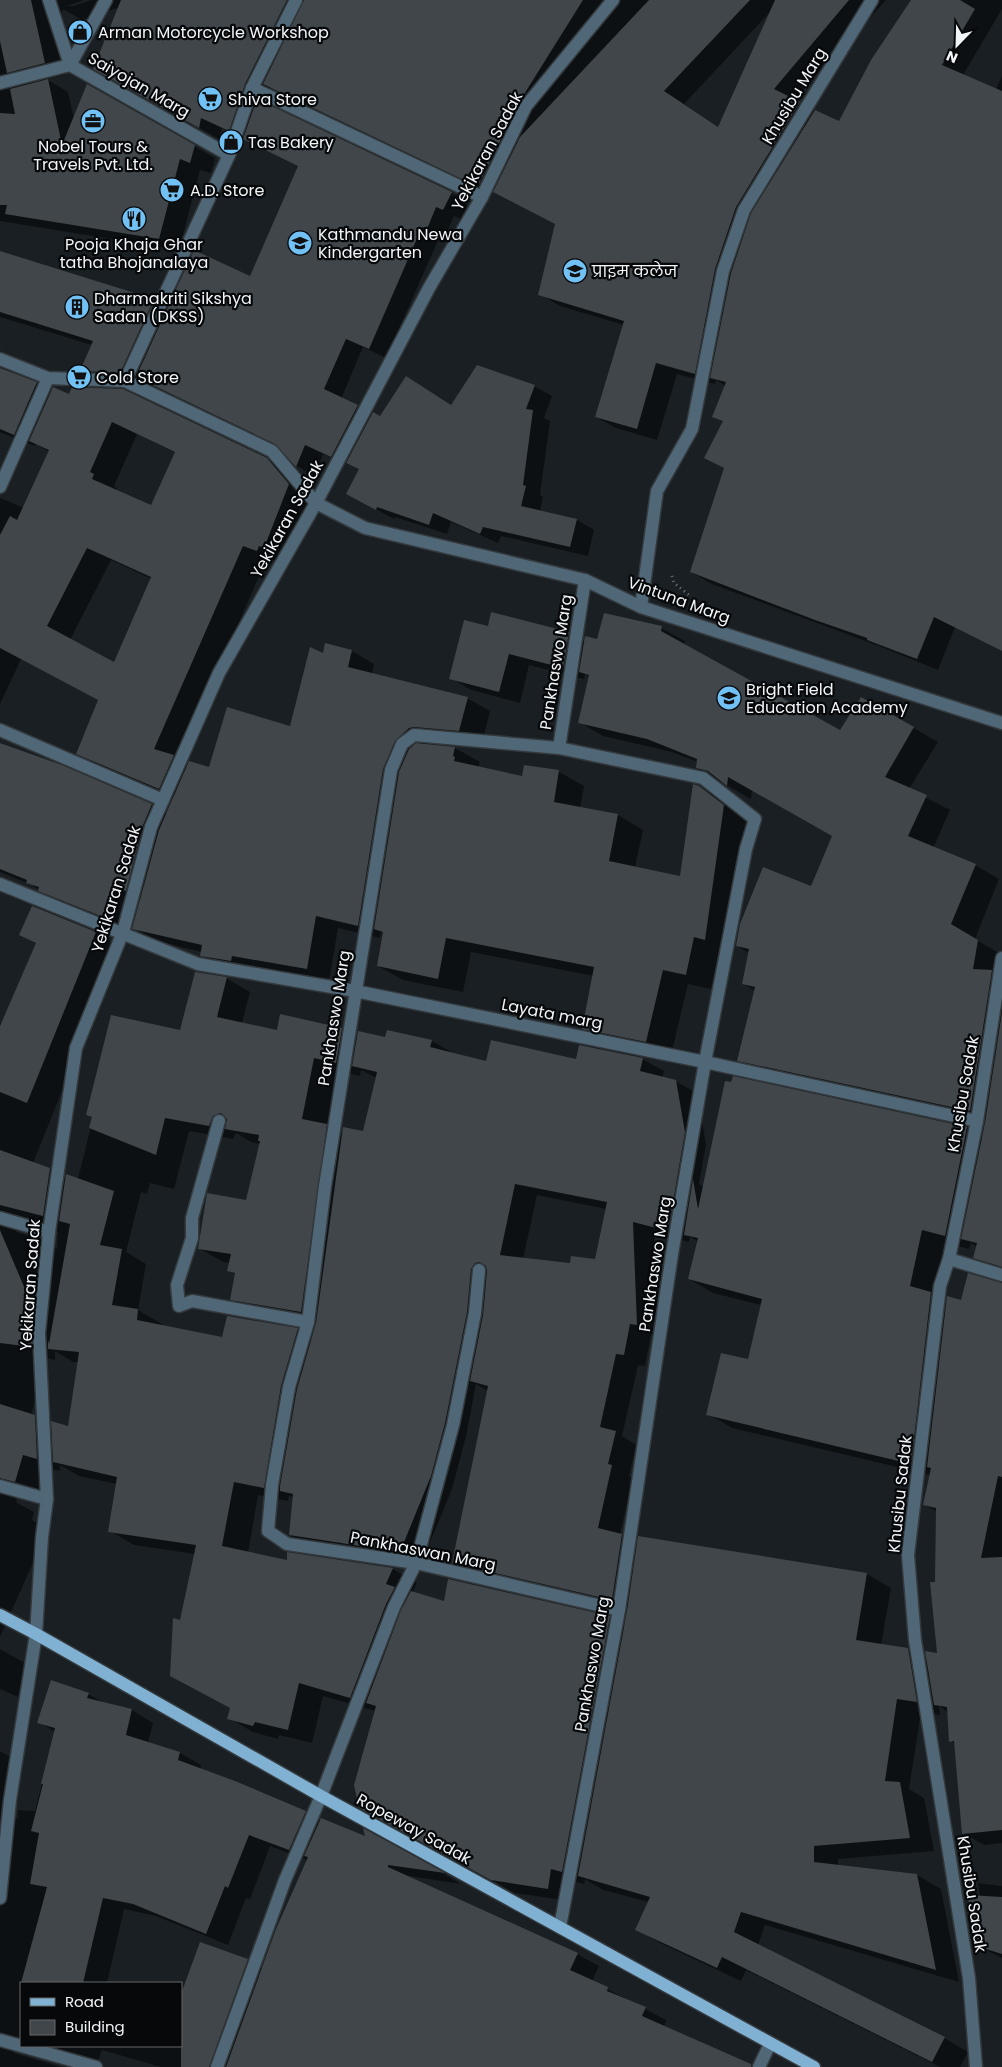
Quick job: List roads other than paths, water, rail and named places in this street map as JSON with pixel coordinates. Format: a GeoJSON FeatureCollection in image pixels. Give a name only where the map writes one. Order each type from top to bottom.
{"type":"FeatureCollection","features":[{"type":"Feature","properties":{"kind":"main road","name":"Ropeway Sadak"},"geometry":{"type":"LineString","coordinates":[[0,1615],[321,1796],[814,2067]]}},
{"type":"Feature","properties":{"kind":"street"},"geometry":{"type":"LineString","coordinates":[[48,0],[70,65]]}},
{"type":"Feature","properties":{"kind":"street"},"geometry":{"type":"LineString","coordinates":[[70,65],[106,0]]}},
{"type":"Feature","properties":{"kind":"street"},"geometry":{"type":"LineString","coordinates":[[125,382],[229,155],[252,88],[296,0]]}},
{"type":"Feature","properties":{"kind":"street","name":"Yekikaran Sadak"},"geometry":{"type":"LineString","coordinates":[[0,1898],[5,1800],[36,1634],[42,1536],[47,1499],[39,1332],[49,1232],[76,1048],[123,932],[152,827],[219,673],[316,502],[429,288],[482,198],[526,106],[613,0]]}},
{"type":"Feature","properties":{"kind":"street","name":"Khusibu Marg"},"geometry":{"type":"LineString","coordinates":[[641,607],[657,492],[692,430],[723,271],[744,210],[872,0]]}},
{"type":"Feature","properties":{"kind":"street","name":"Saiyojan Marg"},"geometry":{"type":"LineString","coordinates":[[0,83],[70,65],[229,155]]}},
{"type":"Feature","properties":{"kind":"street"},"geometry":{"type":"LineString","coordinates":[[252,88],[482,198]]}},
{"type":"Feature","properties":{"kind":"street"},"geometry":{"type":"LineString","coordinates":[[0,359],[48,378],[125,382],[272,451],[316,502]]}},
{"type":"Feature","properties":{"kind":"street"},"geometry":{"type":"LineString","coordinates":[[0,487],[48,378]]}},
{"type":"Feature","properties":{"kind":"street","name":"Vintuna Marg"},"geometry":{"type":"LineString","coordinates":[[316,502],[364,528],[585,580],[641,607],[1002,723]]}},
{"type":"Feature","properties":{"kind":"street","name":"Pankhaswo Marg"},"geometry":{"type":"LineString","coordinates":[[559,748],[585,580]]}},
{"type":"Feature","properties":{"kind":"street"},"geometry":{"type":"LineString","coordinates":[[0,730],[163,800]]}},
{"type":"Feature","properties":{"kind":"street","name":"Pankhaswo Marg"},"geometry":{"type":"LineString","coordinates":[[272,1485],[289,1387],[308,1322],[325,1186],[354,991],[391,770],[402,744],[414,736],[559,748],[703,778],[755,819],[746,848],[705,1062],[672,1254],[619,1610],[560,1927]]}},
{"type":"Feature","properties":{"kind":"street","name":"Layata marg"},"geometry":{"type":"LineString","coordinates":[[0,884],[123,932],[198,964],[354,991],[705,1062],[977,1121]]}},
{"type":"Feature","properties":{"kind":"street","name":"Khusibu Sadak"},"geometry":{"type":"LineString","coordinates":[[976,2067],[969,1978],[915,1640],[908,1555],[940,1286],[949,1259],[977,1121],[1002,958]]}},
{"type":"Feature","properties":{"kind":"street"},"geometry":{"type":"LineString","coordinates":[[219,1121],[192,1218],[192,1238],[177,1285],[179,1306],[192,1301],[308,1322]]}},
{"type":"Feature","properties":{"kind":"street"},"geometry":{"type":"LineString","coordinates":[[0,1218],[49,1232]]}},
{"type":"Feature","properties":{"kind":"street"},"geometry":{"type":"LineString","coordinates":[[949,1259],[1002,1275]]}},
{"type":"Feature","properties":{"kind":"street"},"geometry":{"type":"LineString","coordinates":[[217,2067],[285,1880],[321,1796],[394,1607],[416,1563],[453,1425],[476,1313],[479,1270]]}},
{"type":"Feature","properties":{"kind":"street","name":"Pankhaswan Marg"},"geometry":{"type":"LineString","coordinates":[[272,1485],[268,1531],[287,1544],[416,1563],[619,1610]]}},
{"type":"Feature","properties":{"kind":"street"},"geometry":{"type":"LineString","coordinates":[[0,1486],[47,1499]]}},
{"type":"Feature","properties":{"kind":"street"},"geometry":{"type":"LineString","coordinates":[[0,2040],[20,2046]]}},
{"type":"Feature","properties":{"kind":"street"},"geometry":{"type":"LineString","coordinates":[[759,2067],[770,2044]]}},
{"type":"Feature","properties":{"kind":"street"},"geometry":{"type":"LineString","coordinates":[[25,2047],[96,2067]]}},
{"type":"Feature","properties":{"kind":"place","name":"Arman Motorcycle Workshop"},"geometry":{"type":"Point","coordinates":[80,32]}},
{"type":"Feature","properties":{"kind":"place","name":"Shiva Store"},"geometry":{"type":"Point","coordinates":[210,99]}},
{"type":"Feature","properties":{"kind":"place","name":"Nobel Tours & Travels Pvt. Ltd."},"geometry":{"type":"Point","coordinates":[93,121]}},
{"type":"Feature","properties":{"kind":"place","name":"Tas Bakery"},"geometry":{"type":"Point","coordinates":[231,142]}},
{"type":"Feature","properties":{"kind":"place","name":"A.D. Store"},"geometry":{"type":"Point","coordinates":[172,190]}},
{"type":"Feature","properties":{"kind":"place","name":"Pooja Khaja Ghar tatha Bhojanalaya"},"geometry":{"type":"Point","coordinates":[134,219]}},
{"type":"Feature","properties":{"kind":"place","name":"Kathmandu Newa Kindergarten"},"geometry":{"type":"Point","coordinates":[300,243]}},
{"type":"Feature","properties":{"kind":"place","name":"प्राइम कलेज"},"geometry":{"type":"Point","coordinates":[575,271]}},
{"type":"Feature","properties":{"kind":"place","name":"Dharmakriti Sikshya Sadan (DKSS)"},"geometry":{"type":"Point","coordinates":[77,307]}},
{"type":"Feature","properties":{"kind":"place","name":"Cold Store"},"geometry":{"type":"Point","coordinates":[79,377]}},
{"type":"Feature","properties":{"kind":"place","name":"Bright Field Education Academy"},"geometry":{"type":"Point","coordinates":[729,698]}}]}
